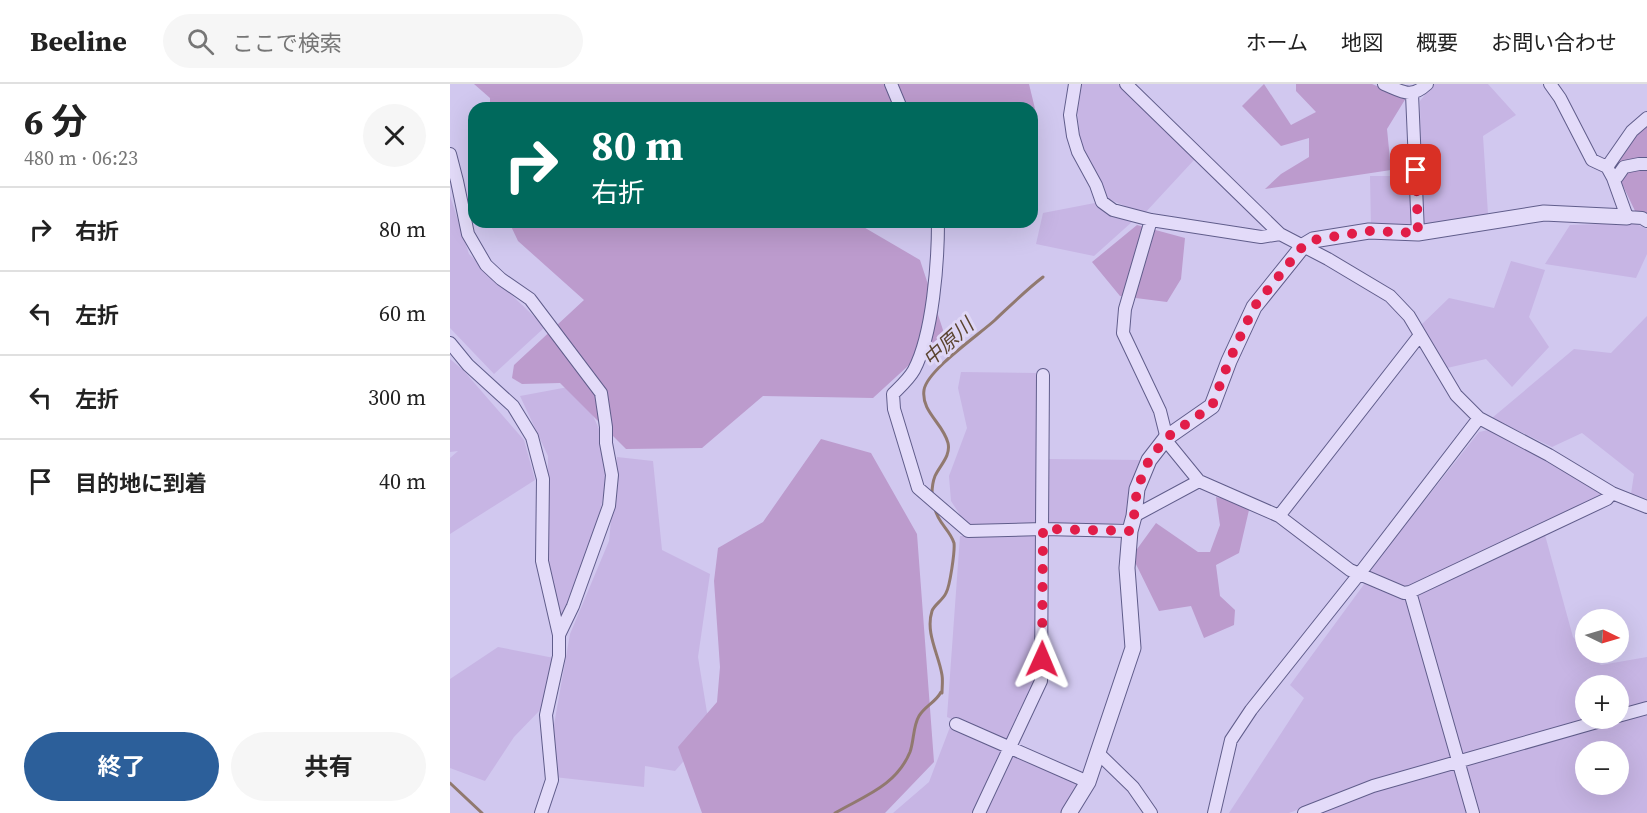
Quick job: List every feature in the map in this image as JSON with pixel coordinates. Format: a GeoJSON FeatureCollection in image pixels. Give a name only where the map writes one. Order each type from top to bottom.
{"type":"FeatureCollection","features":[{"type":"Feature","properties":{"kind":"street"},"geometry":{"type":"LineString","coordinates":[[891,84],[898,102]]}},
{"type":"Feature","properties":{"kind":"street"},"geometry":{"type":"LineString","coordinates":[[1075,84],[1070,116],[1072,136],[1102,202],[1113,210],[1151,220],[1260,237],[1280,234]]}},
{"type":"Feature","properties":{"kind":"street"},"geometry":{"type":"LineString","coordinates":[[1126,84],[1280,234],[1390,296],[1409,316],[1456,395],[1479,418],[1549,455],[1612,493],[1647,507]]}},
{"type":"Feature","properties":{"kind":"street"},"geometry":{"type":"LineString","coordinates":[[1384,84],[1412,94],[1419,92],[1427,84]]}},
{"type":"Feature","properties":{"kind":"street"},"geometry":{"type":"LineString","coordinates":[[1550,84],[1560,98],[1592,160],[1617,177],[1624,167],[1647,164]]}},
{"type":"Feature","properties":{"kind":"street"},"geometry":{"type":"LineString","coordinates":[[1412,94],[1418,233]]}},
{"type":"Feature","properties":{"kind":"street"},"geometry":{"type":"LineString","coordinates":[[1627,217],[1610,173],[1632,131],[1647,118]]}},
{"type":"Feature","properties":{"kind":"street"},"geometry":{"type":"LineString","coordinates":[[450,154],[468,234],[486,265],[501,279],[530,299],[601,393],[612,475],[609,506],[573,606],[559,634]]}},
{"type":"Feature","properties":{"kind":"street"},"geometry":{"type":"LineString","coordinates":[[1069,813],[1088,782],[1133,648],[1127,568],[1137,489],[1149,460],[1166,438],[1212,406],[1229,361],[1254,307],[1303,246],[1313,240],[1369,231],[1418,233],[1544,213],[1642,218],[1647,221]]}},
{"type":"Feature","properties":{"kind":"street"},"geometry":{"type":"LineString","coordinates":[[1151,220],[1125,309],[1123,333],[1160,411],[1168,443],[1199,481],[1279,516],[1350,570],[1404,593],[1607,499],[1612,493]]}},
{"type":"Feature","properties":{"kind":"street"},"geometry":{"type":"LineString","coordinates":[[938,228],[932,304],[922,354],[913,372],[893,394],[894,409],[918,488],[968,531],[1132,523],[1199,481]]}},
{"type":"Feature","properties":{"kind":"street"},"geometry":{"type":"LineString","coordinates":[[1279,516],[1420,334]]}},
{"type":"Feature","properties":{"kind":"street"},"geometry":{"type":"LineString","coordinates":[[450,343],[468,365],[513,406],[532,437],[543,479],[542,561],[559,634],[560,656],[546,715],[552,780],[541,813]]}},
{"type":"Feature","properties":{"kind":"street"},"geometry":{"type":"LineString","coordinates":[[979,813],[1041,681],[1043,375]]}},
{"type":"Feature","properties":{"kind":"street"},"geometry":{"type":"LineString","coordinates":[[1214,813],[1231,740],[1251,710],[1479,418]]}},
{"type":"Feature","properties":{"kind":"street"},"geometry":{"type":"LineString","coordinates":[[1410,592],[1473,813]]}},
{"type":"Feature","properties":{"kind":"street"},"geometry":{"type":"LineString","coordinates":[[1629,713],[1647,708]]}},
{"type":"Feature","properties":{"kind":"street"},"geometry":{"type":"LineString","coordinates":[[956,724],[1088,782]]}},
{"type":"Feature","properties":{"kind":"street"},"geometry":{"type":"LineString","coordinates":[[1304,813],[1373,786],[1575,728]]}},
{"type":"Feature","properties":{"kind":"street"},"geometry":{"type":"LineString","coordinates":[[1097,752],[1133,788],[1151,813]]}},
{"type":"Feature","properties":{"kind":"shaded area"},"geometry":{"type":"Polygon","coordinates":[[[474,84],[1029,84],[1033,102],[490,102],[490,98],[474,84]]]}},
{"type":"Feature","properties":{"kind":"shaded area"},"geometry":{"type":"Polygon","coordinates":[[[1081,84],[1118,84],[1194,160],[1144,214],[1106,198],[1081,147],[1077,110],[1081,84]]]}},
{"type":"Feature","properties":{"kind":"shaded area"},"geometry":{"type":"Polygon","coordinates":[[[1264,84],[1291,125],[1316,112],[1296,91],[1296,84],[1372,84],[1406,98],[1387,129],[1391,170],[1265,189],[1281,174],[1309,157],[1309,138],[1281,146],[1242,106],[1264,84]]]}},
{"type":"Feature","properties":{"kind":"shaded area"},"geometry":{"type":"Polygon","coordinates":[[[1433,84],[1488,84],[1516,115],[1483,136],[1488,214],[1422,228],[1420,101],[1433,84]]]}},
{"type":"Feature","properties":{"kind":"shaded area"},"geometry":{"type":"Polygon","coordinates":[[[1647,121],[1647,214],[1636,213],[1613,165],[1647,121]]]}},
{"type":"Feature","properties":{"kind":"shaded area"},"geometry":{"type":"Polygon","coordinates":[[[1370,176],[1411,176],[1412,226],[1371,227],[1370,176]]]}},
{"type":"Feature","properties":{"kind":"shaded area"},"geometry":{"type":"Polygon","coordinates":[[[450,196],[469,254],[545,327],[494,374],[450,328],[450,196]]]}},
{"type":"Feature","properties":{"kind":"shaded area"},"geometry":{"type":"Polygon","coordinates":[[[1100,202],[1133,221],[1094,256],[1036,244],[1043,213],[1100,202]]]}},
{"type":"Feature","properties":{"kind":"shaded area"},"geometry":{"type":"Polygon","coordinates":[[[1634,223],[1647,229],[1647,254],[1636,278],[1545,264],[1570,225],[1634,223]]]}},
{"type":"Feature","properties":{"kind":"shaded area"},"geometry":{"type":"Polygon","coordinates":[[[1137,225],[1185,238],[1181,279],[1167,302],[1120,296],[1092,262],[1137,225]]]}},
{"type":"Feature","properties":{"kind":"shaded area"},"geometry":{"type":"Polygon","coordinates":[[[512,228],[865,228],[920,260],[944,333],[873,398],[763,396],[702,448],[626,449],[560,383],[522,384],[512,378],[514,365],[584,300],[518,241],[512,228]]]}},
{"type":"Feature","properties":{"kind":"shaded area"},"geometry":{"type":"Polygon","coordinates":[[[1511,261],[1545,270],[1529,317],[1549,347],[1512,387],[1486,359],[1447,368],[1420,326],[1449,298],[1494,308],[1511,261]]]}},
{"type":"Feature","properties":{"kind":"shaded area"},"geometry":{"type":"Polygon","coordinates":[[[1647,316],[1647,499],[1631,494],[1634,474],[1582,433],[1552,447],[1492,418],[1574,349],[1611,353],[1647,316]]]}},
{"type":"Feature","properties":{"kind":"shaded area"},"geometry":{"type":"Polygon","coordinates":[[[450,359],[463,370],[524,440],[535,480],[450,534],[450,458],[458,451],[450,452],[450,359]]]}},
{"type":"Feature","properties":{"kind":"shaded area"},"geometry":{"type":"Polygon","coordinates":[[[961,372],[1038,373],[1037,524],[968,527],[951,501],[949,476],[967,428],[958,388],[961,372]]]}},
{"type":"Feature","properties":{"kind":"shaded area"},"geometry":{"type":"Polygon","coordinates":[[[579,385],[599,429],[608,475],[596,530],[561,625],[547,557],[548,456],[520,396],[579,385]]]}},
{"type":"Feature","properties":{"kind":"shaded area"},"geometry":{"type":"Polygon","coordinates":[[[1488,430],[1607,492],[1411,588],[1368,572],[1479,432],[1488,430]]]}},
{"type":"Feature","properties":{"kind":"shaded area"},"geometry":{"type":"Polygon","coordinates":[[[821,439],[871,453],[917,534],[934,762],[885,813],[702,813],[678,747],[717,702],[720,667],[714,581],[718,548],[763,522],[821,439]]]}},
{"type":"Feature","properties":{"kind":"shaded area"},"geometry":{"type":"Polygon","coordinates":[[[617,457],[653,461],[662,550],[710,574],[698,657],[710,731],[675,771],[645,766],[644,787],[545,776],[570,634],[609,541],[617,457]]]}},
{"type":"Feature","properties":{"kind":"shaded area"},"geometry":{"type":"Polygon","coordinates":[[[1049,459],[1142,460],[1125,523],[1048,524],[1049,459]]]}},
{"type":"Feature","properties":{"kind":"shaded area"},"geometry":{"type":"Polygon","coordinates":[[[1216,497],[1232,500],[1249,510],[1239,553],[1216,565],[1220,596],[1235,610],[1234,625],[1204,638],[1191,606],[1159,611],[1132,556],[1156,523],[1198,552],[1210,552],[1220,525],[1216,497]]]}},
{"type":"Feature","properties":{"kind":"shaded area"},"geometry":{"type":"Polygon","coordinates":[[[1038,535],[1038,681],[1009,743],[947,717],[960,536],[1038,535]]]}},
{"type":"Feature","properties":{"kind":"shaded area"},"geometry":{"type":"Polygon","coordinates":[[[1545,535],[1575,639],[1575,663],[1599,663],[1601,665],[1629,663],[1629,660],[1647,657],[1647,704],[1629,709],[1629,675],[1575,675],[1575,725],[1464,756],[1459,751],[1417,599],[1420,593],[1545,535]]]}},
{"type":"Feature","properties":{"kind":"shaded area"},"geometry":{"type":"Polygon","coordinates":[[[1365,583],[1407,600],[1452,758],[1371,782],[1289,813],[1229,813],[1304,698],[1290,685],[1365,583]]]}},
{"type":"Feature","properties":{"kind":"shaded area"},"geometry":{"type":"Polygon","coordinates":[[[498,647],[554,658],[542,708],[514,737],[485,781],[450,768],[450,679],[498,647]]]}},
{"type":"Feature","properties":{"kind":"shaded area"},"geometry":{"type":"Polygon","coordinates":[[[1647,712],[1647,813],[1477,813],[1463,763],[1586,729],[1629,729],[1629,717],[1647,712]]]}},
{"type":"Feature","properties":{"kind":"shaded area"},"geometry":{"type":"Polygon","coordinates":[[[950,727],[1004,750],[973,813],[893,813],[929,782],[950,727]]]}},
{"type":"Feature","properties":{"kind":"shaded area"},"geometry":{"type":"Polygon","coordinates":[[[1012,753],[1078,782],[1079,786],[1062,813],[984,813],[1012,753]]]}},
{"type":"Feature","properties":{"kind":"shaded area"},"geometry":{"type":"Polygon","coordinates":[[[1455,767],[1469,813],[1313,813],[1387,787],[1455,767]]]}},
{"type":"Feature","properties":{"kind":"waterway","name":"中原川"},"geometry":{"type":"LineString","coordinates":[[932,494],[934,478],[949,448],[942,429],[926,405],[924,390],[927,382],[955,353],[1043,277]]}},
{"type":"Feature","properties":{"kind":"waterway","name":"中原川"},"geometry":{"type":"LineString","coordinates":[[835,813],[888,782],[904,764],[910,752],[919,716],[942,693],[942,675],[931,636],[930,619],[933,609],[948,589],[954,543],[935,509]]}},
{"type":"Feature","properties":{"kind":"waterway","name":"中原川"},"geometry":{"type":"LineString","coordinates":[[450,783],[482,813]]}},
{"type":"Feature","properties":{"kind":"route"},"geometry":{"type":"LineString","coordinates":[[1042,659],[1043,529],[1130,531],[1137,489],[1149,460],[1166,438],[1212,406],[1229,361],[1254,307],[1287,265],[1303,246],[1313,240],[1369,231],[1418,233],[1416,170]]}}]}
